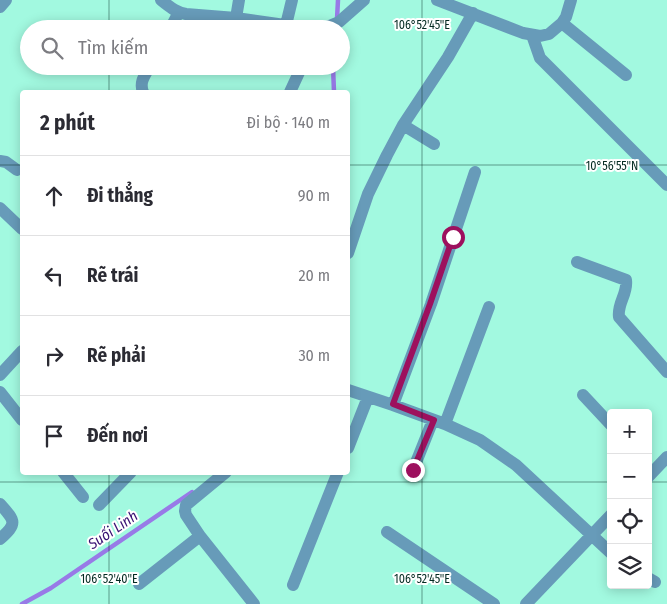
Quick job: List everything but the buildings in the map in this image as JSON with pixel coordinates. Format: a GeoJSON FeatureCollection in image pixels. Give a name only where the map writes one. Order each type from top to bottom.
{"type":"FeatureCollection","features":[{"type":"Feature","properties":{"kind":"street"},"geometry":{"type":"LineString","coordinates":[[0,7],[6,0]]}},
{"type":"Feature","properties":{"kind":"street"},"geometry":{"type":"LineString","coordinates":[[160,0],[179,12],[250,20]]}},
{"type":"Feature","properties":{"kind":"street"},"geometry":{"type":"LineString","coordinates":[[236,18],[239,0]]}},
{"type":"Feature","properties":{"kind":"street"},"geometry":{"type":"LineString","coordinates":[[287,20],[292,0]]}},
{"type":"Feature","properties":{"kind":"street"},"geometry":{"type":"LineString","coordinates":[[342,20],[364,0]]}},
{"type":"Feature","properties":{"kind":"street"},"geometry":{"type":"LineString","coordinates":[[437,0],[532,35],[540,36],[549,34],[562,23],[572,0]]}},
{"type":"Feature","properties":{"kind":"street"},"geometry":{"type":"LineString","coordinates":[[175,20],[179,12]]}},
{"type":"Feature","properties":{"kind":"street"},"geometry":{"type":"LineString","coordinates":[[350,247],[368,194],[403,124],[448,57],[473,13]]}},
{"type":"Feature","properties":{"kind":"street"},"geometry":{"type":"LineString","coordinates":[[562,23],[626,75]]}},
{"type":"Feature","properties":{"kind":"street"},"geometry":{"type":"LineString","coordinates":[[532,35],[540,58],[667,185]]}},
{"type":"Feature","properties":{"kind":"street"},"geometry":{"type":"LineString","coordinates":[[142,90],[141,82],[145,75]]}},
{"type":"Feature","properties":{"kind":"street"},"geometry":{"type":"LineString","coordinates":[[291,90],[298,75]]}},
{"type":"Feature","properties":{"kind":"street"},"geometry":{"type":"LineString","coordinates":[[403,124],[434,144]]}},
{"type":"Feature","properties":{"kind":"street"},"geometry":{"type":"LineString","coordinates":[[0,161],[6,162],[17,170]]}},
{"type":"Feature","properties":{"kind":"street"},"geometry":{"type":"LineString","coordinates":[[393,404],[430,304],[475,172]]}},
{"type":"Feature","properties":{"kind":"street"},"geometry":{"type":"LineString","coordinates":[[0,208],[20,227]]}},
{"type":"Feature","properties":{"kind":"street"},"geometry":{"type":"LineString","coordinates":[[576,262],[626,280],[626,292],[618,311],[619,316],[667,372]]}},
{"type":"Feature","properties":{"kind":"street"},"geometry":{"type":"LineString","coordinates":[[413,470],[439,422],[489,307]]}},
{"type":"Feature","properties":{"kind":"street"},"geometry":{"type":"LineString","coordinates":[[0,374],[20,353]]}},
{"type":"Feature","properties":{"kind":"street"},"geometry":{"type":"LineString","coordinates":[[350,391],[393,404],[480,440],[516,465],[607,549]]}},
{"type":"Feature","properties":{"kind":"street"},"geometry":{"type":"LineString","coordinates":[[0,392],[20,417]]}},
{"type":"Feature","properties":{"kind":"street"},"geometry":{"type":"LineString","coordinates":[[583,395],[607,420]]}},
{"type":"Feature","properties":{"kind":"street"},"geometry":{"type":"LineString","coordinates":[[350,443],[368,397]]}},
{"type":"Feature","properties":{"kind":"street"},"geometry":{"type":"LineString","coordinates":[[652,469],[667,457]]}},
{"type":"Feature","properties":{"kind":"street"},"geometry":{"type":"LineString","coordinates":[[65,475],[83,497]]}},
{"type":"Feature","properties":{"kind":"street"},"geometry":{"type":"LineString","coordinates":[[99,505],[128,475]]}},
{"type":"Feature","properties":{"kind":"street"},"geometry":{"type":"LineString","coordinates":[[222,475],[186,505],[185,511],[200,536],[254,604]]}},
{"type":"Feature","properties":{"kind":"street"},"geometry":{"type":"LineString","coordinates":[[293,585],[337,475]]}},
{"type":"Feature","properties":{"kind":"street"},"geometry":{"type":"LineString","coordinates":[[0,504],[13,523],[10,530],[0,539]]}},
{"type":"Feature","properties":{"kind":"street"},"geometry":{"type":"LineString","coordinates":[[526,604],[607,519]]}},
{"type":"Feature","properties":{"kind":"street"},"geometry":{"type":"LineString","coordinates":[[387,532],[494,604]]}},
{"type":"Feature","properties":{"kind":"street"},"geometry":{"type":"LineString","coordinates":[[139,584],[200,536]]}},
{"type":"Feature","properties":{"kind":"waterway","name":"Suối Linh"},"geometry":{"type":"LineString","coordinates":[[337,19],[338,0]]}},
{"type":"Feature","properties":{"kind":"waterway","name":"Suối Linh"},"geometry":{"type":"LineString","coordinates":[[333,75],[334,90]]}},
{"type":"Feature","properties":{"kind":"waterway","name":"Suối Linh"},"geometry":{"type":"LineString","coordinates":[[22,604],[51,588],[192,492]]}},
{"type":"Feature","properties":{"kind":"route"},"geometry":{"type":"LineString","coordinates":[[413,470],[434,420],[393,404],[453,237]]}}]}
